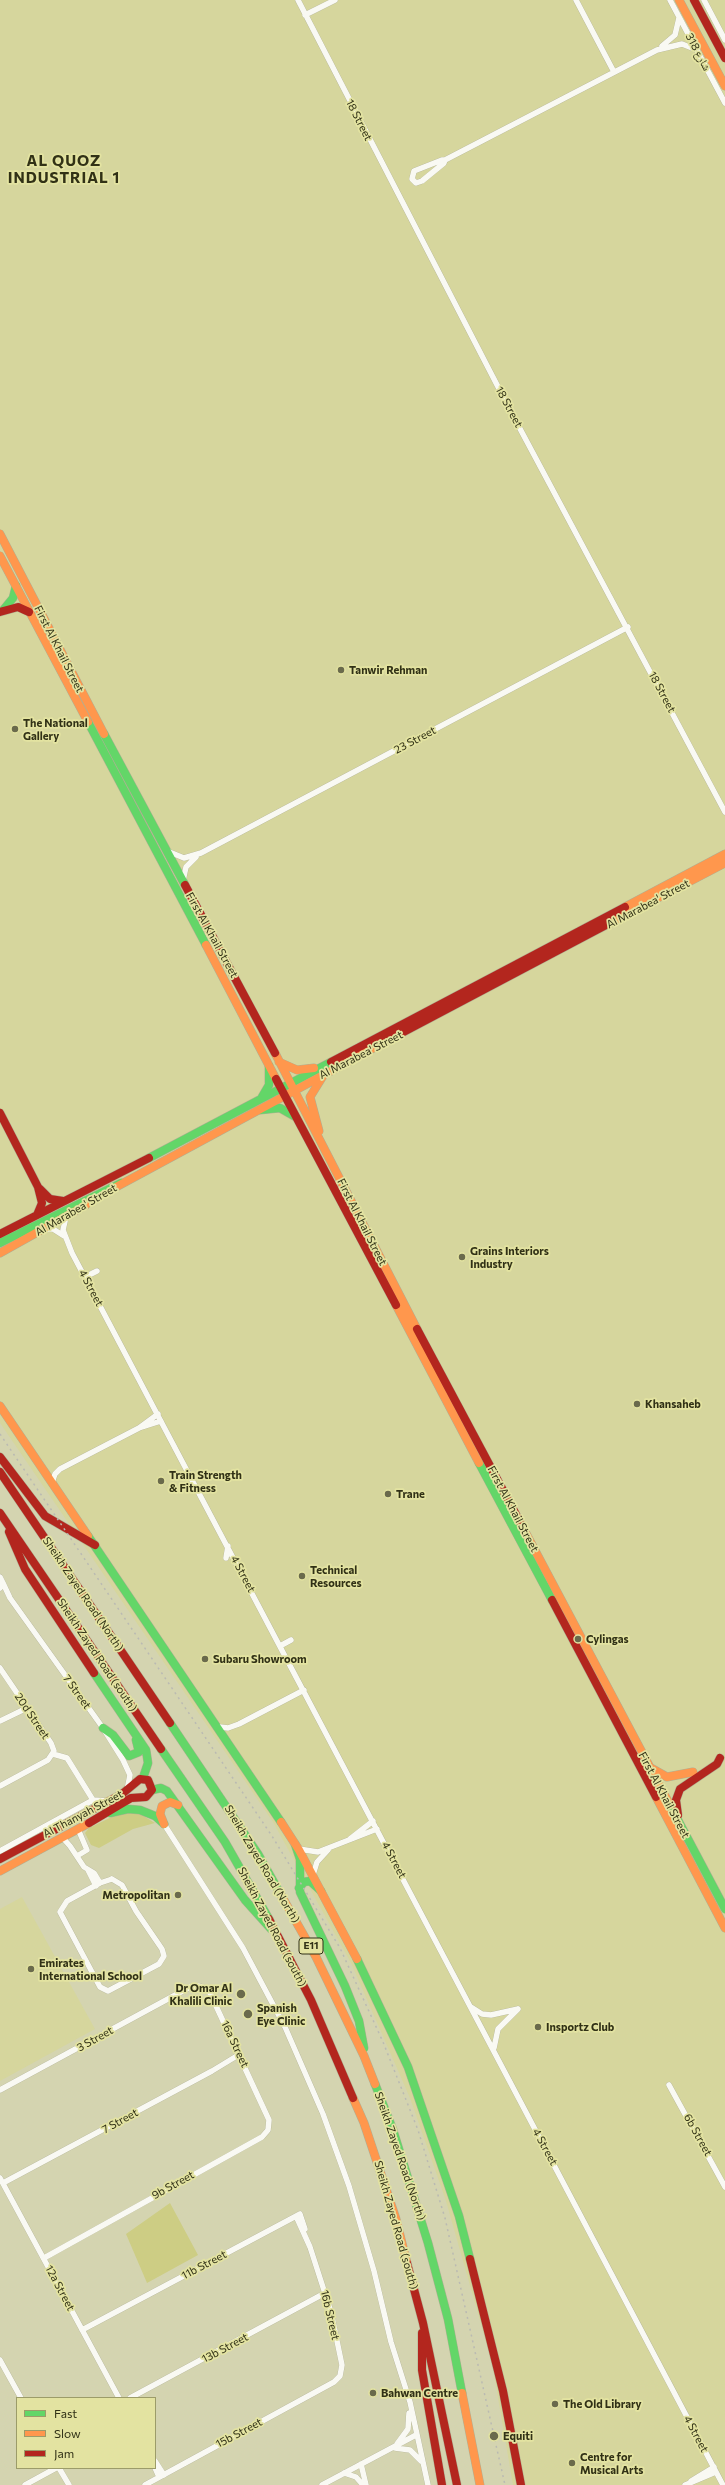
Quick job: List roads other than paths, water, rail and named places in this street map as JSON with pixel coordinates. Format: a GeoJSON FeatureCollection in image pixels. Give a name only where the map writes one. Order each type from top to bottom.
{"type":"FeatureCollection","features":[{"type":"Feature","properties":{"kind":"main road"},"geometry":{"type":"LineString","coordinates":[[679,0],[725,86]]}},
{"type":"Feature","properties":{"kind":"main road"},"geometry":{"type":"LineString","coordinates":[[694,0],[725,58]]}},
{"type":"Feature","properties":{"kind":"main road","name":"First Al Khail Street"},"geometry":{"type":"LineString","coordinates":[[0,534],[166,851],[292,1086],[413,1321],[725,1909]]}},
{"type":"Feature","properties":{"kind":"main road","name":"First Al Khail Street"},"geometry":{"type":"LineString","coordinates":[[0,556],[725,1928]]}},
{"type":"Feature","properties":{"kind":"main road"},"geometry":{"type":"LineString","coordinates":[[1,612],[14,598],[16,586]]}},
{"type":"Feature","properties":{"kind":"main road"},"geometry":{"type":"LineString","coordinates":[[1,612],[18,607],[30,612]]}},
{"type":"Feature","properties":{"kind":"main road","name":"Al Marabea' Street"},"geometry":{"type":"LineString","coordinates":[[0,1253],[45,1229],[121,1183],[250,1113],[318,1068],[725,854]]}},
{"type":"Feature","properties":{"kind":"main road","name":"Al Marabea' Street"},"geometry":{"type":"LineString","coordinates":[[292,1086],[328,1072],[725,863]]}},
{"type":"Feature","properties":{"kind":"main road"},"geometry":{"type":"LineString","coordinates":[[279,1062],[297,1070],[318,1068]]}},
{"type":"Feature","properties":{"kind":"main road"},"geometry":{"type":"LineString","coordinates":[[262,1097],[269,1085],[269,1064]]}},
{"type":"Feature","properties":{"kind":"main road"},"geometry":{"type":"LineString","coordinates":[[319,1138],[310,1097],[315,1085],[328,1072]]}},
{"type":"Feature","properties":{"kind":"main road","name":"Al Marabea' Street"},"geometry":{"type":"LineString","coordinates":[[0,1234],[262,1097],[283,1091]]}},
{"type":"Feature","properties":{"kind":"main road"},"geometry":{"type":"LineString","coordinates":[[250,1113],[276,1108],[284,1109],[295,1116]]}},
{"type":"Feature","properties":{"kind":"main road"},"geometry":{"type":"LineString","coordinates":[[0,1113],[38,1187],[42,1203],[37,1215]]}},
{"type":"Feature","properties":{"kind":"main road"},"geometry":{"type":"LineString","coordinates":[[0,1243],[121,1183]]}},
{"type":"Feature","properties":{"kind":"main road"},"geometry":{"type":"LineString","coordinates":[[38,1187],[50,1199],[59,1202],[66,1200]]}},
{"type":"Feature","properties":{"kind":"main road"},"geometry":{"type":"LineString","coordinates":[[0,1406],[229,1740],[297,1846],[363,1970],[396,2040],[436,2146],[459,2216],[503,2391],[521,2485]]}},
{"type":"Feature","properties":{"kind":"main road"},"geometry":{"type":"LineString","coordinates":[[0,1456],[45,1516],[59,1526],[80,1534],[95,1545]]}},
{"type":"Feature","properties":{"kind":"main road","name":"Sheikh Zayed Road (North)"},"geometry":{"type":"LineString","coordinates":[[0,1472],[258,1854],[316,1957],[364,2056],[393,2130],[428,2243],[448,2319],[480,2485]]}},
{"type":"Feature","properties":{"kind":"main road","name":"Sheikh Zayed Road (south)"},"geometry":{"type":"LineString","coordinates":[[0,1513],[225,1842],[278,1935],[326,2030],[364,2123],[396,2219],[424,2323],[458,2485]]}},
{"type":"Feature","properties":{"kind":"main road"},"geometry":{"type":"LineString","coordinates":[[8,1524],[21,1562],[147,1754],[148,1763],[143,1778],[150,1782],[152,1790],[158,1788],[165,1789],[246,1900],[278,1935]]}},
{"type":"Feature","properties":{"kind":"main road"},"geometry":{"type":"LineString","coordinates":[[103,1728],[114,1736],[125,1754],[131,1757],[138,1754],[139,1749],[132,1733]]}},
{"type":"Feature","properties":{"kind":"main road"},"geometry":{"type":"LineString","coordinates":[[681,1826],[676,1804],[678,1793],[686,1784],[718,1763],[720,1758]]}},
{"type":"Feature","properties":{"kind":"main road"},"geometry":{"type":"LineString","coordinates":[[649,1766],[668,1777],[693,1772]]}},
{"type":"Feature","properties":{"kind":"main road","name":"Al Thanyah Street"},"geometry":{"type":"LineString","coordinates":[[0,1860],[108,1801],[127,1790],[136,1781],[143,1778]]}},
{"type":"Feature","properties":{"kind":"main road","name":"Al Thanyah Street"},"geometry":{"type":"LineString","coordinates":[[0,1871],[78,1829],[131,1798],[146,1797],[152,1790]]}},
{"type":"Feature","properties":{"kind":"main road"},"geometry":{"type":"LineString","coordinates":[[164,1824],[160,1814],[162,1806],[170,1802],[178,1805]]}},
{"type":"Feature","properties":{"kind":"main road"},"geometry":{"type":"LineString","coordinates":[[106,1813],[128,1809],[140,1810],[154,1816],[164,1824]]}},
{"type":"Feature","properties":{"kind":"main road"},"geometry":{"type":"LineString","coordinates":[[297,1846],[300,1859],[299,1888],[345,1986],[361,2030],[364,2056]]}},
{"type":"Feature","properties":{"kind":"main road"},"geometry":{"type":"LineString","coordinates":[[299,1888],[304,1882],[310,1881],[321,1891]]}},
{"type":"Feature","properties":{"kind":"main road"},"geometry":{"type":"LineString","coordinates":[[424,2323],[422,2370],[442,2485]]}},
{"type":"Feature","properties":{"kind":"main road"},"geometry":{"type":"LineString","coordinates":[[477,2469],[486,2485]]}},
{"type":"Feature","properties":{"kind":"street","name":"18 Street"},"geometry":{"type":"LineString","coordinates":[[298,0],[552,489],[628,627],[725,812]]}},
{"type":"Feature","properties":{"kind":"street"},"geometry":{"type":"LineString","coordinates":[[306,15],[335,0]]}},
{"type":"Feature","properties":{"kind":"street"},"geometry":{"type":"LineString","coordinates":[[576,0],[614,72]]}},
{"type":"Feature","properties":{"kind":"street","name":"شارع 318"},"geometry":{"type":"LineString","coordinates":[[670,0],[725,104]]}},
{"type":"Feature","properties":{"kind":"street"},"geometry":{"type":"LineString","coordinates":[[704,0],[725,40]]}},
{"type":"Feature","properties":{"kind":"street"},"geometry":{"type":"LineString","coordinates":[[445,160],[422,181],[416,183],[412,179],[414,171],[445,160],[657,50],[675,35],[679,25],[678,14]]}},
{"type":"Feature","properties":{"kind":"street"},"geometry":{"type":"LineString","coordinates":[[657,50],[682,44],[697,50]]}},
{"type":"Feature","properties":{"kind":"street","name":"23 Street"},"geometry":{"type":"LineString","coordinates":[[166,851],[184,858],[201,853],[628,627]]}},
{"type":"Feature","properties":{"kind":"street","name":"23 Street"},"geometry":{"type":"LineString","coordinates":[[183,882],[186,867],[201,853]]}},
{"type":"Feature","properties":{"kind":"street"},"geometry":{"type":"LineString","coordinates":[[64,1236],[63,1227],[66,1216]]}},
{"type":"Feature","properties":{"kind":"street"},"geometry":{"type":"LineString","coordinates":[[45,1229],[53,1229],[64,1236]]}},
{"type":"Feature","properties":{"kind":"street","name":"4 Street"},"geometry":{"type":"LineString","coordinates":[[64,1236],[723,2485]]}},
{"type":"Feature","properties":{"kind":"street"},"geometry":{"type":"LineString","coordinates":[[85,1277],[97,1271]]}},
{"type":"Feature","properties":{"kind":"street"},"geometry":{"type":"LineString","coordinates":[[42,1467],[50,1471],[60,1469],[139,1428],[158,1414]]}},
{"type":"Feature","properties":{"kind":"street"},"geometry":{"type":"LineString","coordinates":[[139,1428],[161,1421]]}},
{"type":"Feature","properties":{"kind":"street"},"geometry":{"type":"LineString","coordinates":[[52,1483],[55,1474],[60,1469]]}},
{"type":"Feature","properties":{"kind":"street"},"geometry":{"type":"LineString","coordinates":[[226,1558],[228,1546]]}},
{"type":"Feature","properties":{"kind":"street","name":"7 Street"},"geometry":{"type":"LineString","coordinates":[[1,1582],[10,1598],[103,1728],[129,1773],[127,1790]]}},
{"type":"Feature","properties":{"kind":"street","name":"7 Street"},"geometry":{"type":"LineString","coordinates":[[0,1591],[10,1598]]}},
{"type":"Feature","properties":{"kind":"street"},"geometry":{"type":"LineString","coordinates":[[280,1646],[291,1640]]}},
{"type":"Feature","properties":{"kind":"street","name":"20d Street"},"geometry":{"type":"LineString","coordinates":[[0,1668],[51,1743],[54,1754]]}},
{"type":"Feature","properties":{"kind":"street"},"geometry":{"type":"LineString","coordinates":[[220,1728],[228,1728],[239,1724],[304,1690]]}},
{"type":"Feature","properties":{"kind":"street"},"geometry":{"type":"LineString","coordinates":[[0,1721],[26,1706]]}},
{"type":"Feature","properties":{"kind":"street"},"geometry":{"type":"LineString","coordinates":[[229,1740],[232,1730],[239,1724]]}},
{"type":"Feature","properties":{"kind":"street"},"geometry":{"type":"LineString","coordinates":[[0,1786],[48,1760],[54,1754],[67,1758],[94,1800]]}},
{"type":"Feature","properties":{"kind":"street"},"geometry":{"type":"LineString","coordinates":[[0,1851],[94,1800],[108,1801]]}},
{"type":"Feature","properties":{"kind":"street"},"geometry":{"type":"LineString","coordinates":[[350,1839],[373,1821]]}},
{"type":"Feature","properties":{"kind":"street"},"geometry":{"type":"LineString","coordinates":[[164,1824],[242,1946],[294,2045],[323,2114],[349,2186],[376,2278],[391,2342],[408,2395],[428,2485]]}},
{"type":"Feature","properties":{"kind":"street"},"geometry":{"type":"LineString","coordinates":[[77,1856],[87,1850],[78,1829]]}},
{"type":"Feature","properties":{"kind":"street"},"geometry":{"type":"LineString","coordinates":[[297,1846],[315,1852],[331,1848],[377,1829]]}},
{"type":"Feature","properties":{"kind":"street"},"geometry":{"type":"LineString","coordinates":[[62,1837],[88,1870],[94,1873],[98,1884]]}},
{"type":"Feature","properties":{"kind":"street"},"geometry":{"type":"LineString","coordinates":[[313,1875],[319,1859],[331,1848]]}},
{"type":"Feature","properties":{"kind":"street"},"geometry":{"type":"LineString","coordinates":[[112,1879],[120,1883],[140,1918],[164,1954],[160,1964],[110,1991],[100,1987],[83,1951],[61,1915],[64,1903],[98,1884],[112,1879]]}},
{"type":"Feature","properties":{"kind":"street","name":"16a Street"},"geometry":{"type":"LineString","coordinates":[[190,1987],[201,1986],[210,1993],[241,2056],[268,2117]]}},
{"type":"Feature","properties":{"kind":"street","name":"3 Street"},"geometry":{"type":"LineString","coordinates":[[0,2090],[190,1987]]}},
{"type":"Feature","properties":{"kind":"street"},"geometry":{"type":"LineString","coordinates":[[471,2007],[482,2014],[491,2016],[518,2009],[498,2029],[494,2050]]}},
{"type":"Feature","properties":{"kind":"street","name":"7 Street"},"geometry":{"type":"LineString","coordinates":[[3,2182],[29,2170],[241,2056]]}},
{"type":"Feature","properties":{"kind":"street","name":"6b Street"},"geometry":{"type":"LineString","coordinates":[[669,2085],[725,2187]]}},
{"type":"Feature","properties":{"kind":"street","name":"9b Street"},"geometry":{"type":"LineString","coordinates":[[43,2256],[64,2246],[262,2137],[269,2127],[268,2117]]}},
{"type":"Feature","properties":{"kind":"street","name":"12a Street"},"geometry":{"type":"LineString","coordinates":[[3,2182],[118,2397]]}},
{"type":"Feature","properties":{"kind":"street","name":"16b Street"},"geometry":{"type":"LineString","coordinates":[[298,2215],[326,2296],[342,2368],[340,2376],[334,2382]]}},
{"type":"Feature","properties":{"kind":"street","name":"11b Street"},"geometry":{"type":"LineString","coordinates":[[83,2332],[298,2215]]}},
{"type":"Feature","properties":{"kind":"street","name":"13b Street"},"geometry":{"type":"LineString","coordinates":[[138,2397],[306,2304],[326,2296]]}},
{"type":"Feature","properties":{"kind":"street"},"geometry":{"type":"LineString","coordinates":[[0,2360],[20,2397]]}},
{"type":"Feature","properties":{"kind":"street","name":"15b Street"},"geometry":{"type":"LineString","coordinates":[[145,2485],[334,2382]]}},
{"type":"Feature","properties":{"kind":"street","name":"13b Street"},"geometry":{"type":"LineString","coordinates":[[132,2397],[145,2392]]}},
{"type":"Feature","properties":{"kind":"street"},"geometry":{"type":"LineString","coordinates":[[390,2449],[403,2438],[408,2429],[408,2395]]}},
{"type":"Feature","properties":{"kind":"street"},"geometry":{"type":"LineString","coordinates":[[322,2485],[416,2435]]}},
{"type":"Feature","properties":{"kind":"street"},"geometry":{"type":"LineString","coordinates":[[390,2449],[410,2450],[424,2465]]}},
{"type":"Feature","properties":{"kind":"street"},"geometry":{"type":"LineString","coordinates":[[156,2464],[161,2476]]}},
{"type":"Feature","properties":{"kind":"street"},"geometry":{"type":"LineString","coordinates":[[361,2464],[364,2485]]}},
{"type":"Feature","properties":{"kind":"street"},"geometry":{"type":"LineString","coordinates":[[25,2485],[54,2469]]}},
{"type":"Feature","properties":{"kind":"street"},"geometry":{"type":"LineString","coordinates":[[60,2469],[69,2485]]}},
{"type":"Feature","properties":{"kind":"street"},"geometry":{"type":"LineString","coordinates":[[156,2469],[161,2476]]}},
{"type":"Feature","properties":{"kind":"street"},"geometry":{"type":"LineString","coordinates":[[687,2484],[715,2470]]}},
{"type":"Feature","properties":{"kind":"street"},"geometry":{"type":"LineString","coordinates":[[344,2473],[356,2477],[364,2485]]}},
{"type":"Feature","properties":{"kind":"railway"},"geometry":{"type":"LineString","coordinates":[[0,1434],[272,1836],[340,1948],[383,2042],[418,2130],[445,2218],[505,2485]]}},
{"type":"Feature","properties":{"kind":"place","name":"Tanwir Rehman"},"geometry":{"type":"Point","coordinates":[341,670]}},
{"type":"Feature","properties":{"kind":"place","name":"The National Gallery"},"geometry":{"type":"Point","coordinates":[15,729]}},
{"type":"Feature","properties":{"kind":"place","name":"Grains Interiors Industry"},"geometry":{"type":"Point","coordinates":[462,1257]}},
{"type":"Feature","properties":{"kind":"place","name":"Khansaheb"},"geometry":{"type":"Point","coordinates":[637,1404]}},
{"type":"Feature","properties":{"kind":"place","name":"Train Strength & Fitness"},"geometry":{"type":"Point","coordinates":[161,1481]}},
{"type":"Feature","properties":{"kind":"place","name":"Trane"},"geometry":{"type":"Point","coordinates":[388,1494]}},
{"type":"Feature","properties":{"kind":"place","name":"Technical Resources"},"geometry":{"type":"Point","coordinates":[302,1576]}},
{"type":"Feature","properties":{"kind":"place","name":"Cylingas"},"geometry":{"type":"Point","coordinates":[578,1639]}},
{"type":"Feature","properties":{"kind":"place","name":"Subaru Showroom"},"geometry":{"type":"Point","coordinates":[205,1659]}},
{"type":"Feature","properties":{"kind":"place","name":"Metropolitan"},"geometry":{"type":"Point","coordinates":[178,1895]}},
{"type":"Feature","properties":{"kind":"place","name":"Emirates International School"},"geometry":{"type":"Point","coordinates":[31,1969]}},
{"type":"Feature","properties":{"kind":"place","name":"Dr Omar Al Khalili Clinic"},"geometry":{"type":"Point","coordinates":[241,1994]}},
{"type":"Feature","properties":{"kind":"place","name":"Spanish Eye Clinic"},"geometry":{"type":"Point","coordinates":[248,2014]}},
{"type":"Feature","properties":{"kind":"place","name":"Insportz Club"},"geometry":{"type":"Point","coordinates":[538,2027]}},
{"type":"Feature","properties":{"kind":"place","name":"Bahwan Centre"},"geometry":{"type":"Point","coordinates":[373,2393]}},
{"type":"Feature","properties":{"kind":"place","name":"The Old Library"},"geometry":{"type":"Point","coordinates":[555,2404]}},
{"type":"Feature","properties":{"kind":"place","name":"Equiti"},"geometry":{"type":"Point","coordinates":[494,2436]}},
{"type":"Feature","properties":{"kind":"place","name":"Centre for Musical Arts"},"geometry":{"type":"Point","coordinates":[572,2463]}},
{"type":"Feature","properties":{"kind":"district","name":"AL QUOZ INDUSTRIAL 1"},"geometry":{"type":"Point","coordinates":[64,170]}}]}
